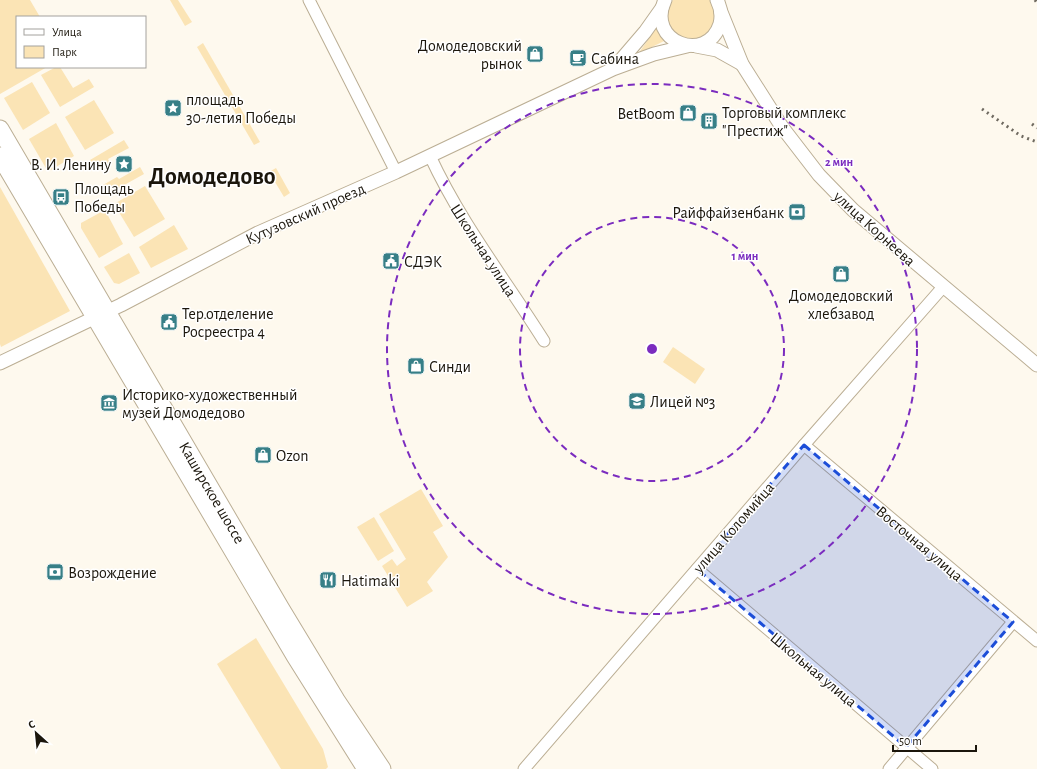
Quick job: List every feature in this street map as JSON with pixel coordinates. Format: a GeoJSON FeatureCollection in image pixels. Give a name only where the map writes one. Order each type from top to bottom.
{"type":"FeatureCollection","features":[{"type":"Feature","properties":{"kind":"main road","name":"Каширское шоссе"},"geometry":{"type":"LineString","coordinates":[[0,129],[100,315],[299,662],[366,769]]}},
{"type":"Feature","properties":{"kind":"main road","name":"Каширское шоссе"},"geometry":{"type":"LineString","coordinates":[[0,156],[100,315],[351,724],[382,769]]}},
{"type":"Feature","properties":{"kind":"street"},"geometry":{"type":"LineString","coordinates":[[309,0],[396,172]]}},
{"type":"Feature","properties":{"kind":"street"},"geometry":{"type":"LineString","coordinates":[[664,4],[661,20],[666,32],[672,39],[692,46],[718,50],[742,64]]}},
{"type":"Feature","properties":{"kind":"street"},"geometry":{"type":"LineString","coordinates":[[613,70],[645,32],[664,4]]}},
{"type":"Feature","properties":{"kind":"street"},"geometry":{"type":"LineString","coordinates":[[692,46],[708,41],[714,35],[720,24],[719,6]]}},
{"type":"Feature","properties":{"kind":"street","name":"улица Корнеева"},"geometry":{"type":"LineString","coordinates":[[719,6],[742,64],[788,135],[827,184],[849,206],[1037,365]]}},
{"type":"Feature","properties":{"kind":"street","name":"Кутузовский проезд"},"geometry":{"type":"LineString","coordinates":[[0,363],[100,315],[258,233],[396,172],[613,70],[654,54],[692,46]]}},
{"type":"Feature","properties":{"kind":"street","name":"Школьная улица"},"geometry":{"type":"LineString","coordinates":[[430,156],[452,200],[472,234],[544,341]]}},
{"type":"Feature","properties":{"kind":"street","name":"улица Коломийца"},"geometry":{"type":"LineString","coordinates":[[524,769],[804,445],[943,287]]}},
{"type":"Feature","properties":{"kind":"street","name":"Восточная улица"},"geometry":{"type":"LineString","coordinates":[[804,445],[1037,641]]}},
{"type":"Feature","properties":{"kind":"street","name":"Школьная улица"},"geometry":{"type":"LineString","coordinates":[[697,569],[932,769]]}},
{"type":"Feature","properties":{"kind":"street"},"geometry":{"type":"LineString","coordinates":[[889,769],[1013,622]]}},
{"type":"Feature","properties":{"kind":"highlighted area"},"geometry":{"type":"Polygon","coordinates":[[[804,445],[1013,622],[906,747],[697,569],[804,445]]]}},
{"type":"Feature","properties":{"kind":"green space"},"geometry":{"type":"Polygon","coordinates":[[[0,0],[30,0],[39,16],[16,16],[16,68],[45,68],[0,94],[0,0]]]}},
{"type":"Feature","properties":{"kind":"green space"},"geometry":{"type":"Polygon","coordinates":[[[170,0],[178,0],[192,22],[185,26],[170,0]]]}},
{"type":"Feature","properties":{"kind":"green space"},"geometry":{"type":"Polygon","coordinates":[[[673,0],[710,0],[715,11],[715,21],[710,30],[703,36],[693,39],[684,39],[675,34],[669,24],[668,18],[668,9],[673,0]]]}},
{"type":"Feature","properties":{"kind":"green space"},"geometry":{"type":"Polygon","coordinates":[[[657,27],[660,35],[666,40],[638,54],[657,27]]]}},
{"type":"Feature","properties":{"kind":"green space"},"geometry":{"type":"Polygon","coordinates":[[[203,43],[260,142],[254,145],[197,47],[203,43]]]}},
{"type":"Feature","properties":{"kind":"green space"},"geometry":{"type":"Polygon","coordinates":[[[54,68],[61,68],[73,88],[89,79],[94,87],[60,107],[41,75],[54,68]]]}},
{"type":"Feature","properties":{"kind":"green space"},"geometry":{"type":"Polygon","coordinates":[[[32,82],[50,113],[23,130],[4,98],[32,82]]]}},
{"type":"Feature","properties":{"kind":"green space"},"geometry":{"type":"Polygon","coordinates":[[[94,100],[114,133],[85,150],[65,117],[94,100]]]}},
{"type":"Feature","properties":{"kind":"green space"},"geometry":{"type":"Polygon","coordinates":[[[56,123],[74,156],[51,170],[47,170],[29,139],[56,123]]]}},
{"type":"Feature","properties":{"kind":"green space"},"geometry":{"type":"Polygon","coordinates":[[[124,140],[129,148],[108,159],[110,163],[96,171],[90,160],[124,140]]]}},
{"type":"Feature","properties":{"kind":"green space"},"geometry":{"type":"Polygon","coordinates":[[[140,167],[144,174],[108,194],[103,185],[117,177],[119,179],[140,167]]]}},
{"type":"Feature","properties":{"kind":"green space"},"geometry":{"type":"Polygon","coordinates":[[[276,168],[290,193],[284,197],[269,172],[276,168]]]}},
{"type":"Feature","properties":{"kind":"green space"},"geometry":{"type":"Polygon","coordinates":[[[145,186],[165,219],[134,237],[114,204],[145,186]]]}},
{"type":"Feature","properties":{"kind":"green space"},"geometry":{"type":"Polygon","coordinates":[[[0,187],[70,311],[1,347],[0,344],[0,187]]]}},
{"type":"Feature","properties":{"kind":"green space"},"geometry":{"type":"Polygon","coordinates":[[[105,210],[123,244],[99,258],[81,228],[81,223],[105,210]]]}},
{"type":"Feature","properties":{"kind":"green space"},"geometry":{"type":"Polygon","coordinates":[[[174,225],[188,249],[151,268],[139,247],[174,225]]]}},
{"type":"Feature","properties":{"kind":"green space"},"geometry":{"type":"Polygon","coordinates":[[[129,253],[140,273],[119,284],[114,283],[104,267],[129,253]]]}},
{"type":"Feature","properties":{"kind":"green space"},"geometry":{"type":"Polygon","coordinates":[[[673,347],[705,369],[695,384],[663,362],[673,347]]]}},
{"type":"Feature","properties":{"kind":"green space"},"geometry":{"type":"Polygon","coordinates":[[[421,489],[443,526],[433,532],[448,557],[427,582],[433,591],[407,607],[382,566],[392,559],[397,566],[406,559],[379,514],[421,489]]]}},
{"type":"Feature","properties":{"kind":"green space"},"geometry":{"type":"Polygon","coordinates":[[[374,517],[394,551],[378,561],[357,527],[374,517]]]}},
{"type":"Feature","properties":{"kind":"green space"},"geometry":{"type":"Polygon","coordinates":[[[256,638],[323,749],[328,767],[326,769],[281,769],[217,664],[256,638]]]}},
{"type":"Feature","properties":{"kind":"railway"},"geometry":{"type":"LineString","coordinates":[[982,109],[1021,136],[1037,142]]}},
{"type":"Feature","properties":{"kind":"railway"},"geometry":{"type":"LineString","coordinates":[[1032,124],[1037,128]]}},
{"type":"Feature","properties":{"kind":"place","name":"Домодедовский рынок"},"geometry":{"type":"Point","coordinates":[535,54]}},
{"type":"Feature","properties":{"kind":"place","name":"Сабина"},"geometry":{"type":"Point","coordinates":[578,58]}},
{"type":"Feature","properties":{"kind":"place","name":"площадь 30-летия Победы"},"geometry":{"type":"Point","coordinates":[173,108]}},
{"type":"Feature","properties":{"kind":"place","name":"BetBoom"},"geometry":{"type":"Point","coordinates":[688,113]}},
{"type":"Feature","properties":{"kind":"place","name":"Торговый комплекс \"Престиж\""},"geometry":{"type":"Point","coordinates":[709,121]}},
{"type":"Feature","properties":{"kind":"place","name":"В. И. Ленину"},"geometry":{"type":"Point","coordinates":[124,164]}},
{"type":"Feature","properties":{"kind":"place","name":"Площадь Победы"},"geometry":{"type":"Point","coordinates":[61,197]}},
{"type":"Feature","properties":{"kind":"place","name":"Райффайзенбанк"},"geometry":{"type":"Point","coordinates":[797,212]}},
{"type":"Feature","properties":{"kind":"place","name":"СДЭК"},"geometry":{"type":"Point","coordinates":[391,261]}},
{"type":"Feature","properties":{"kind":"place","name":"Домодедовский хлебзавод"},"geometry":{"type":"Point","coordinates":[841,274]}},
{"type":"Feature","properties":{"kind":"place","name":"Тер.отделение Росреестра 4"},"geometry":{"type":"Point","coordinates":[169,322]}},
{"type":"Feature","properties":{"kind":"place","name":"Синди"},"geometry":{"type":"Point","coordinates":[416,366]}},
{"type":"Feature","properties":{"kind":"place","name":"Лицей №3"},"geometry":{"type":"Point","coordinates":[637,401]}},
{"type":"Feature","properties":{"kind":"place","name":"Историко-художественный музей Домодедово"},"geometry":{"type":"Point","coordinates":[109,403]}},
{"type":"Feature","properties":{"kind":"place","name":"Ozon"},"geometry":{"type":"Point","coordinates":[263,455]}},
{"type":"Feature","properties":{"kind":"place","name":"Возрождение"},"geometry":{"type":"Point","coordinates":[55,572]}},
{"type":"Feature","properties":{"kind":"place","name":"Hatimaki"},"geometry":{"type":"Point","coordinates":[328,580]}},
{"type":"Feature","properties":{"kind":"district","name":"Домодедово"},"geometry":{"type":"Point","coordinates":[212,176]}}]}
